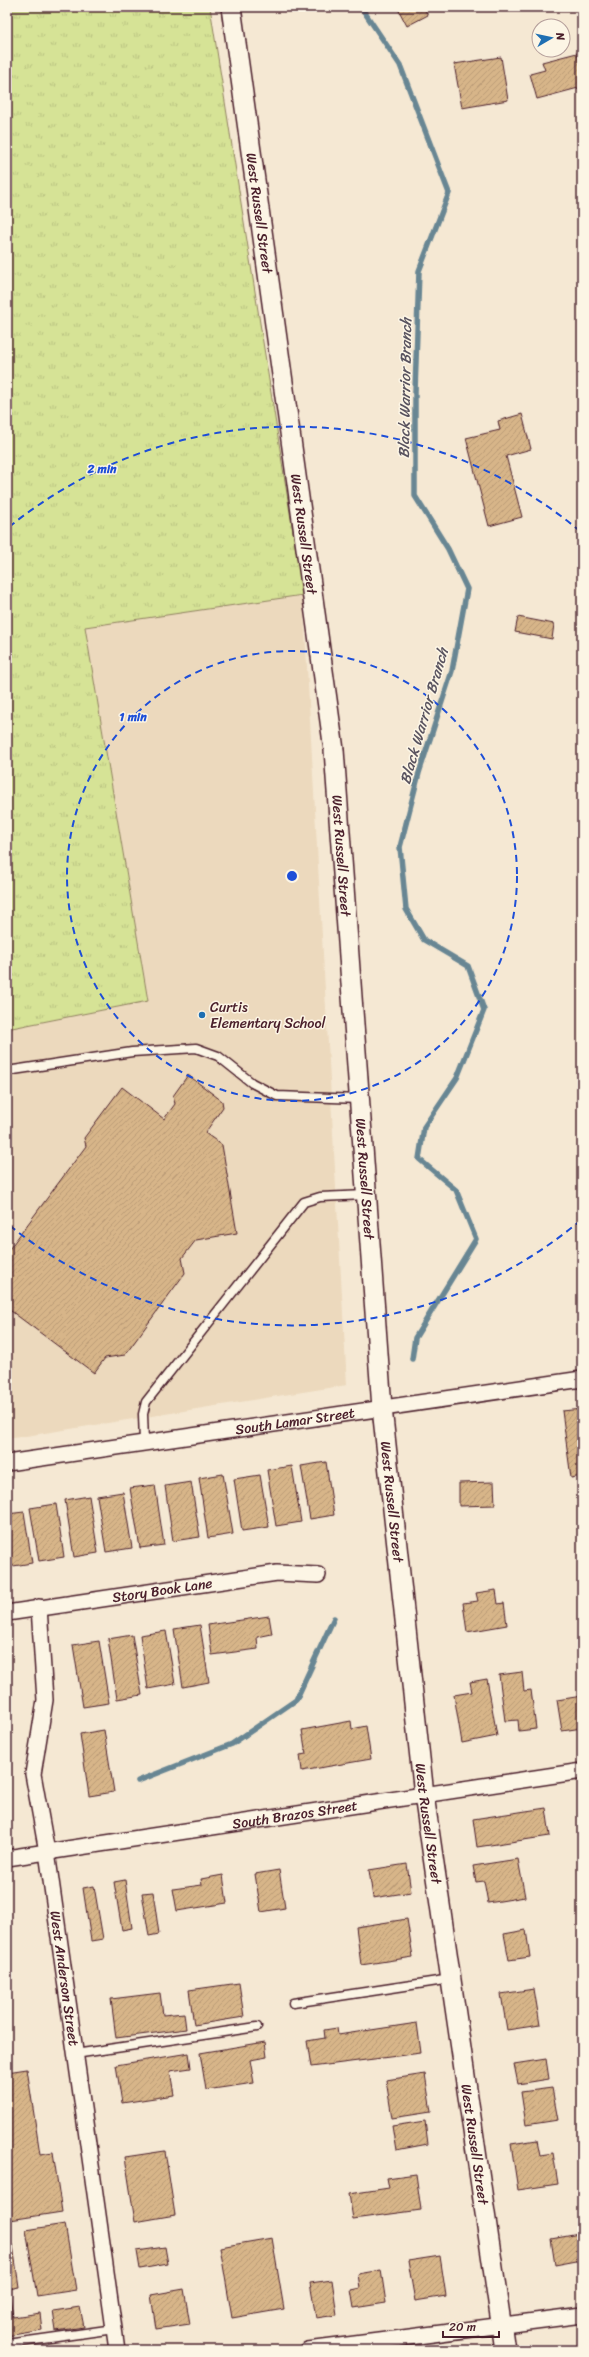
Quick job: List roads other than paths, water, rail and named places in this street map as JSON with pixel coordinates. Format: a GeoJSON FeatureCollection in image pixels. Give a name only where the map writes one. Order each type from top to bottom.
{"type":"FeatureCollection","features":[{"type":"Feature","properties":{"kind":"street","name":"West Russell Street"},"geometry":{"type":"LineString","coordinates":[[231,7],[334,750],[382,1408],[424,1795],[505,2350]]}},
{"type":"Feature","properties":{"kind":"street","name":"South Lamar Street"},"geometry":{"type":"LineString","coordinates":[[7,1463],[582,1379]]}},
{"type":"Feature","properties":{"kind":"street","name":"Story Book Lane"},"geometry":{"type":"LineString","coordinates":[[7,1613],[39,1607],[277,1573],[318,1575]]}},
{"type":"Feature","properties":{"kind":"street","name":"West Anderson Street"},"geometry":{"type":"LineString","coordinates":[[39,1607],[45,1700],[33,1774],[46,1852],[117,2350]]}},
{"type":"Feature","properties":{"kind":"street","name":"South Brazos Street"},"geometry":{"type":"LineString","coordinates":[[7,1858],[582,1771]]}},
{"type":"Feature","properties":{"kind":"street"},"geometry":{"type":"LineString","coordinates":[[308,2350],[502,2327],[582,2315]]}},
{"type":"Feature","properties":{"kind":"lane"},"geometry":{"type":"LineString","coordinates":[[7,1071],[132,1052],[196,1048],[218,1056],[252,1083],[277,1096],[359,1099]]}},
{"type":"Feature","properties":{"kind":"lane"},"geometry":{"type":"LineString","coordinates":[[144,1442],[143,1414],[146,1402],[304,1202],[320,1197],[366,1195]]}},
{"type":"Feature","properties":{"kind":"lane"},"geometry":{"type":"LineString","coordinates":[[292,2003],[451,1979]]}},
{"type":"Feature","properties":{"kind":"lane"},"geometry":{"type":"LineString","coordinates":[[75,2054],[256,2027]]}},
{"type":"Feature","properties":{"kind":"lane"},"geometry":{"type":"LineString","coordinates":[[7,2344],[114,2329]]}},
{"type":"Feature","properties":{"kind":"waterway","name":"Black Warrior Branch"},"geometry":{"type":"LineString","coordinates":[[361,7],[400,65],[449,193],[419,271],[415,392],[415,496],[448,549],[467,589],[452,671],[419,773],[400,847],[406,909],[424,940],[468,966],[484,1010],[457,1078],[424,1127],[419,1159],[456,1190],[476,1239],[415,1338],[412,1359]]}},
{"type":"Feature","properties":{"kind":"waterway","name":"Black Warrior Branch"},"geometry":{"type":"LineString","coordinates":[[138,1781],[232,1744],[296,1700],[334,1618]]}},
{"type":"Feature","properties":{"kind":"place","name":"Curtis Elementary School"},"geometry":{"type":"Point","coordinates":[202,1015]}}]}
